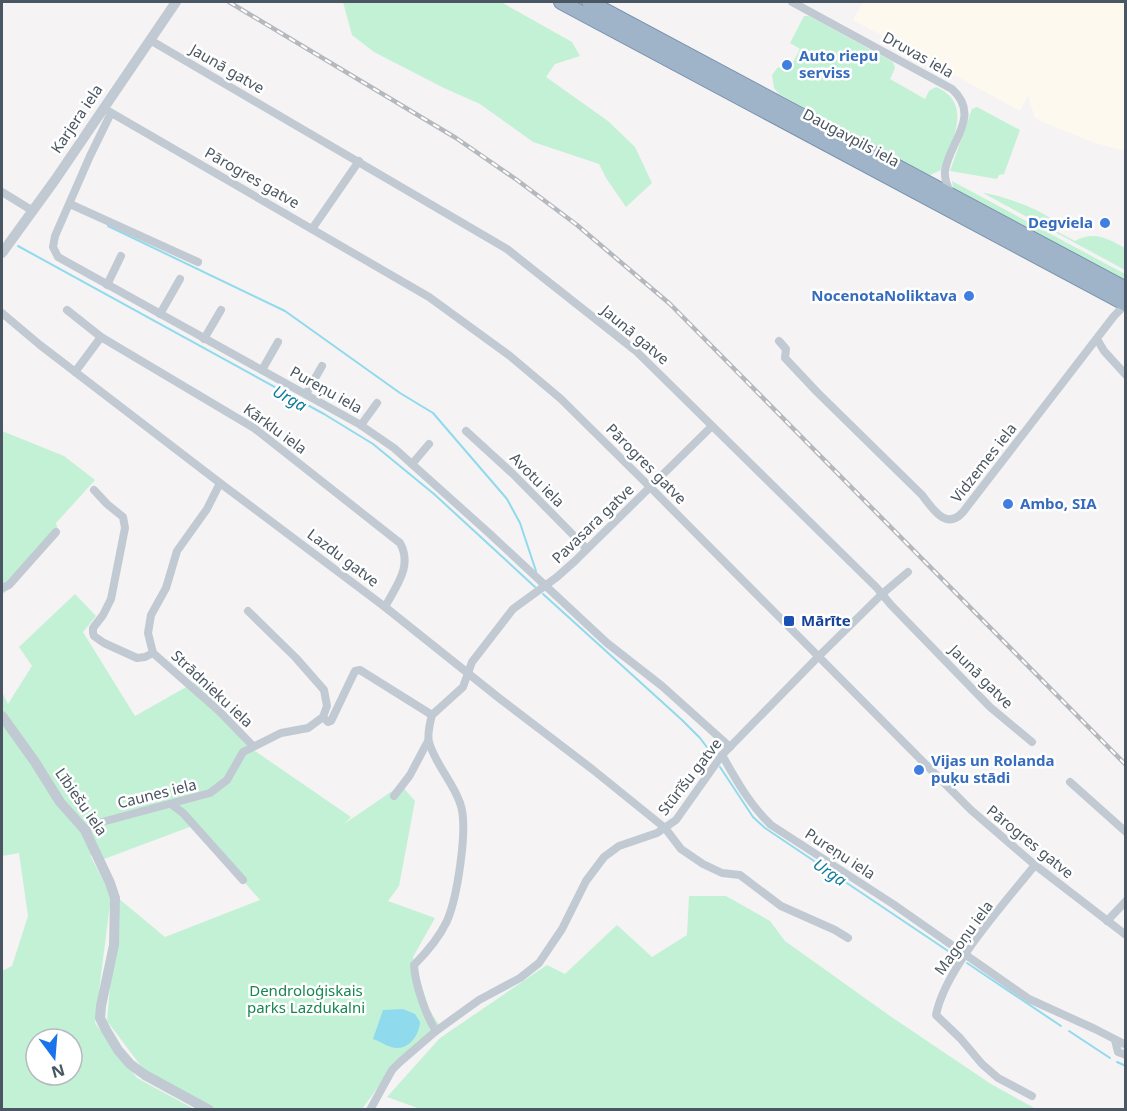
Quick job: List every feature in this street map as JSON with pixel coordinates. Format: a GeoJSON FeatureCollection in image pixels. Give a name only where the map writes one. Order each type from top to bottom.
{"type":"FeatureCollection","features":[{"type":"Feature","properties":{"kind":"highway","name":"Daugavpils iela"},"geometry":{"type":"LineString","coordinates":[[561,2],[1125,304]]}},
{"type":"Feature","properties":{"kind":"highway","name":"Daugavpils iela"},"geometry":{"type":"LineString","coordinates":[[589,2],[1125,289]]}},
{"type":"Feature","properties":{"kind":"street","name":"Karjera iela"},"geometry":{"type":"LineString","coordinates":[[2,253],[107,110],[176,2]]}},
{"type":"Feature","properties":{"kind":"street","name":"Druvas iela"},"geometry":{"type":"LineString","coordinates":[[792,2],[957,93],[964,104],[965,114],[945,171]]}},
{"type":"Feature","properties":{"kind":"street","name":"Jaunā gatve"},"geometry":{"type":"LineString","coordinates":[[150,40],[507,249],[636,351],[882,594],[990,707],[1032,742]]}},
{"type":"Feature","properties":{"kind":"street"},"geometry":{"type":"LineString","coordinates":[[107,110],[70,204],[198,262]]}},
{"type":"Feature","properties":{"kind":"street","name":"Pārogres gatve"},"geometry":{"type":"LineString","coordinates":[[107,110],[429,297],[468,324],[561,399],[971,810],[1035,865],[1125,935]]}},
{"type":"Feature","properties":{"kind":"street"},"geometry":{"type":"LineString","coordinates":[[312,229],[359,161]]}},
{"type":"Feature","properties":{"kind":"street"},"geometry":{"type":"LineString","coordinates":[[923,180],[933,178],[945,171],[951,195]]}},
{"type":"Feature","properties":{"kind":"street"},"geometry":{"type":"LineString","coordinates":[[2,192],[33,211]]}},
{"type":"Feature","properties":{"kind":"street","name":"Pureņu iela"},"geometry":{"type":"LineString","coordinates":[[70,204],[53,243],[54,253],[64,261],[385,440],[490,534],[543,587],[607,643],[662,686],[730,747]]}},
{"type":"Feature","properties":{"kind":"street"},"geometry":{"type":"LineString","coordinates":[[107,285],[122,256]]}},
{"type":"Feature","properties":{"kind":"street"},"geometry":{"type":"LineString","coordinates":[[160,314],[180,279]]}},
{"type":"Feature","properties":{"kind":"street","name":"Vidzemes iela"},"geometry":{"type":"LineString","coordinates":[[779,341],[786,350],[785,358],[809,384],[942,518],[950,521],[963,512],[1125,304]]}},
{"type":"Feature","properties":{"kind":"street","name":"Kārklu iela"},"geometry":{"type":"LineString","coordinates":[[68,310],[101,336],[254,428],[400,543],[405,552],[406,564],[385,607]]}},
{"type":"Feature","properties":{"kind":"street"},"geometry":{"type":"LineString","coordinates":[[204,339],[221,310]]}},
{"type":"Feature","properties":{"kind":"street","name":"Lazdu gatve"},"geometry":{"type":"LineString","coordinates":[[2,313],[75,372],[385,607],[592,769],[665,828],[681,849],[722,873],[740,875],[781,906],[848,938]]}},
{"type":"Feature","properties":{"kind":"street"},"geometry":{"type":"LineString","coordinates":[[75,372],[101,336]]}},
{"type":"Feature","properties":{"kind":"street"},"geometry":{"type":"LineString","coordinates":[[1097,339],[1104,351],[1125,375]]}},
{"type":"Feature","properties":{"kind":"street"},"geometry":{"type":"LineString","coordinates":[[262,370],[278,342]]}},
{"type":"Feature","properties":{"kind":"street"},"geometry":{"type":"LineString","coordinates":[[306,394],[322,366]]}},
{"type":"Feature","properties":{"kind":"street"},"geometry":{"type":"LineString","coordinates":[[361,425],[377,402]]}},
{"type":"Feature","properties":{"kind":"street","name":"Pavasara gatve"},"geometry":{"type":"LineString","coordinates":[[469,675],[472,662],[513,609],[557,578],[712,426]]}},
{"type":"Feature","properties":{"kind":"street","name":"Avotu iela"},"geometry":{"type":"LineString","coordinates":[[466,431],[513,474],[586,549]]}},
{"type":"Feature","properties":{"kind":"street"},"geometry":{"type":"LineString","coordinates":[[412,464],[429,444]]}},
{"type":"Feature","properties":{"kind":"street"},"geometry":{"type":"LineString","coordinates":[[94,490],[123,516],[125,528],[111,599],[93,628],[93,633],[104,643],[137,658],[153,653],[148,633],[151,615],[166,588],[177,552],[207,509],[220,483]]}},
{"type":"Feature","properties":{"kind":"street"},"geometry":{"type":"LineString","coordinates":[[2,588],[9,585],[56,532]]}},
{"type":"Feature","properties":{"kind":"street","name":"Stūrīšu gatve"},"geometry":{"type":"LineString","coordinates":[[370,1110],[392,1070],[436,1031],[479,1000],[519,978],[539,963],[562,929],[586,881],[610,851],[665,828],[676,820],[722,755],[882,594],[908,572]]}},
{"type":"Feature","properties":{"kind":"street"},"geometry":{"type":"LineString","coordinates":[[248,611],[296,658],[324,690],[327,706],[323,717]]}},
{"type":"Feature","properties":{"kind":"street","name":"Strādnieku iela"},"geometry":{"type":"LineString","coordinates":[[153,653],[219,711],[253,746]]}},
{"type":"Feature","properties":{"kind":"street","name":"Caunes iela"},"geometry":{"type":"LineString","coordinates":[[85,830],[102,822],[210,794],[227,780],[243,752],[290,730],[308,728],[323,717],[327,722],[331,720],[355,671],[360,670],[432,715]]}},
{"type":"Feature","properties":{"kind":"street"},"geometry":{"type":"LineString","coordinates":[[394,796],[410,775],[429,741],[432,715],[463,687],[469,675]]}},
{"type":"Feature","properties":{"kind":"street","name":"Lībiešu iela"},"geometry":{"type":"LineString","coordinates":[[2,716],[60,802],[85,830],[111,883],[115,898],[114,945],[101,1006],[100,1018],[105,1030],[130,1064],[145,1075],[209,1110]]}},
{"type":"Feature","properties":{"kind":"street"},"geometry":{"type":"LineString","coordinates":[[429,741],[437,761],[460,802],[465,818],[455,887],[447,920],[436,941],[414,965],[430,1022],[436,1031]]}},
{"type":"Feature","properties":{"kind":"street","name":"Pureņu iela"},"geometry":{"type":"LineString","coordinates":[[722,755],[741,789],[771,825],[966,954],[1029,999],[1125,1045]]}},
{"type":"Feature","properties":{"kind":"street"},"geometry":{"type":"LineString","coordinates":[[1070,782],[1125,832]]}},
{"type":"Feature","properties":{"kind":"street"},"geometry":{"type":"LineString","coordinates":[[171,804],[183,813],[243,880]]}},
{"type":"Feature","properties":{"kind":"street","name":"Magoņu iela"},"geometry":{"type":"LineString","coordinates":[[1032,1096],[998,1078],[936,1015],[946,986],[966,954],[1035,865]]}},
{"type":"Feature","properties":{"kind":"street"},"geometry":{"type":"LineString","coordinates":[[1107,921],[1125,901]]}},
{"type":"Feature","properties":{"kind":"street"},"geometry":{"type":"LineString","coordinates":[[1115,1040],[1118,1052],[1125,1055]]}},
{"type":"Feature","properties":{"kind":"shaded area"},"geometry":{"type":"Polygon","coordinates":[[[863,2],[1125,2],[1125,151],[1095,143],[1035,118],[1028,96],[1020,111],[853,20],[863,2]]]}},
{"type":"Feature","properties":{"kind":"green space"},"geometry":{"type":"Polygon","coordinates":[[[343,2],[501,2],[572,42],[580,56],[555,64],[546,77],[608,121],[635,147],[652,183],[626,207],[599,164],[533,142],[480,104],[374,52],[352,35],[343,2]]]}},
{"type":"Feature","properties":{"kind":"green space"},"geometry":{"type":"Polygon","coordinates":[[[804,16],[809,16],[893,62],[895,68],[890,79],[925,99],[929,91],[936,87],[948,94],[957,113],[957,124],[941,170],[930,175],[920,175],[779,94],[774,88],[772,75],[778,67],[788,72],[800,49],[790,43],[804,16]]]}},
{"type":"Feature","properties":{"kind":"green space"},"geometry":{"type":"Polygon","coordinates":[[[977,107],[1020,130],[1004,174],[999,175],[997,179],[950,171],[972,109],[977,107]]]}},
{"type":"Feature","properties":{"kind":"green space"},"geometry":{"type":"Polygon","coordinates":[[[952,181],[1125,274],[1125,283],[958,194],[953,189],[952,181]]]}},
{"type":"Feature","properties":{"kind":"green space"},"geometry":{"type":"Polygon","coordinates":[[[983,193],[1008,199],[1045,214],[1053,221],[1056,231],[1075,241],[1095,236],[1125,248],[1125,270],[983,193]]]}},
{"type":"Feature","properties":{"kind":"green space"},"geometry":{"type":"Polygon","coordinates":[[[2,431],[64,456],[95,480],[56,523],[59,535],[2,594],[2,431]]]}},
{"type":"Feature","properties":{"kind":"green space","name":"Dendroloģiskais parks Lazdukalni"},"geometry":{"type":"Polygon","coordinates":[[[75,594],[96,616],[83,632],[135,716],[195,682],[222,708],[252,749],[351,817],[344,824],[401,785],[415,801],[399,886],[388,901],[435,918],[413,957],[429,1009],[439,1025],[395,1064],[362,1109],[209,1109],[147,1074],[107,1021],[118,898],[165,937],[260,900],[195,825],[104,859],[90,855],[111,896],[95,1023],[137,1078],[194,1109],[2,1109],[2,971],[12,966],[28,916],[19,853],[2,856],[2,692],[8,704],[32,666],[19,647],[75,594]]]}},
{"type":"Feature","properties":{"kind":"green space"},"geometry":{"type":"Polygon","coordinates":[[[689,896],[726,896],[770,921],[785,941],[890,1016],[991,1084],[1036,1109],[423,1110],[387,1097],[440,1038],[547,965],[565,974],[617,925],[652,957],[687,935],[689,896]]]}},
{"type":"Feature","properties":{"kind":"water"},"geometry":{"type":"Polygon","coordinates":[[[403,1009],[415,1014],[420,1022],[415,1038],[411,1042],[397,1048],[373,1039],[383,1010],[403,1009]]]}},
{"type":"Feature","properties":{"kind":"waterway"},"geometry":{"type":"LineString","coordinates":[[108,226],[285,311],[400,393],[433,413],[507,499],[520,523],[536,571]]}},
{"type":"Feature","properties":{"kind":"waterway","name":"Urga"},"geometry":{"type":"LineString","coordinates":[[18,246],[324,414],[373,444],[434,494],[535,587]]}},
{"type":"Feature","properties":{"kind":"waterway","name":"Urga"},"geometry":{"type":"LineString","coordinates":[[543,594],[682,720],[712,754]]}},
{"type":"Feature","properties":{"kind":"waterway","name":"Urga"},"geometry":{"type":"LineString","coordinates":[[720,767],[753,817],[765,828],[957,957]]}},
{"type":"Feature","properties":{"kind":"waterway","name":"Urga"},"geometry":{"type":"LineString","coordinates":[[967,963],[1061,1026]]}},
{"type":"Feature","properties":{"kind":"waterway","name":"Urga"},"geometry":{"type":"LineString","coordinates":[[1069,1031],[1110,1058]]}},
{"type":"Feature","properties":{"kind":"waterway","name":"Urga"},"geometry":{"type":"LineString","coordinates":[[1117,1062],[1126,1066]]}},
{"type":"Feature","properties":{"kind":"railway"},"geometry":{"type":"LineString","coordinates":[[229,2],[456,138],[577,225],[670,304],[1126,765]]}},
{"type":"Feature","properties":{"kind":"place","name":"Auto riepu serviss"},"geometry":{"type":"Point","coordinates":[787,65]}},
{"type":"Feature","properties":{"kind":"place","name":"Degviela"},"geometry":{"type":"Point","coordinates":[1105,223]}},
{"type":"Feature","properties":{"kind":"place","name":"NocenotaNoliktava"},"geometry":{"type":"Point","coordinates":[969,296]}},
{"type":"Feature","properties":{"kind":"place","name":"Ambo, SIA"},"geometry":{"type":"Point","coordinates":[1008,504]}},
{"type":"Feature","properties":{"kind":"place","name":"Mārīte"},"geometry":{"type":"Point","coordinates":[789,621]}},
{"type":"Feature","properties":{"kind":"place","name":"Vijas un Rolanda puķu stādi"},"geometry":{"type":"Point","coordinates":[919,770]}}]}
